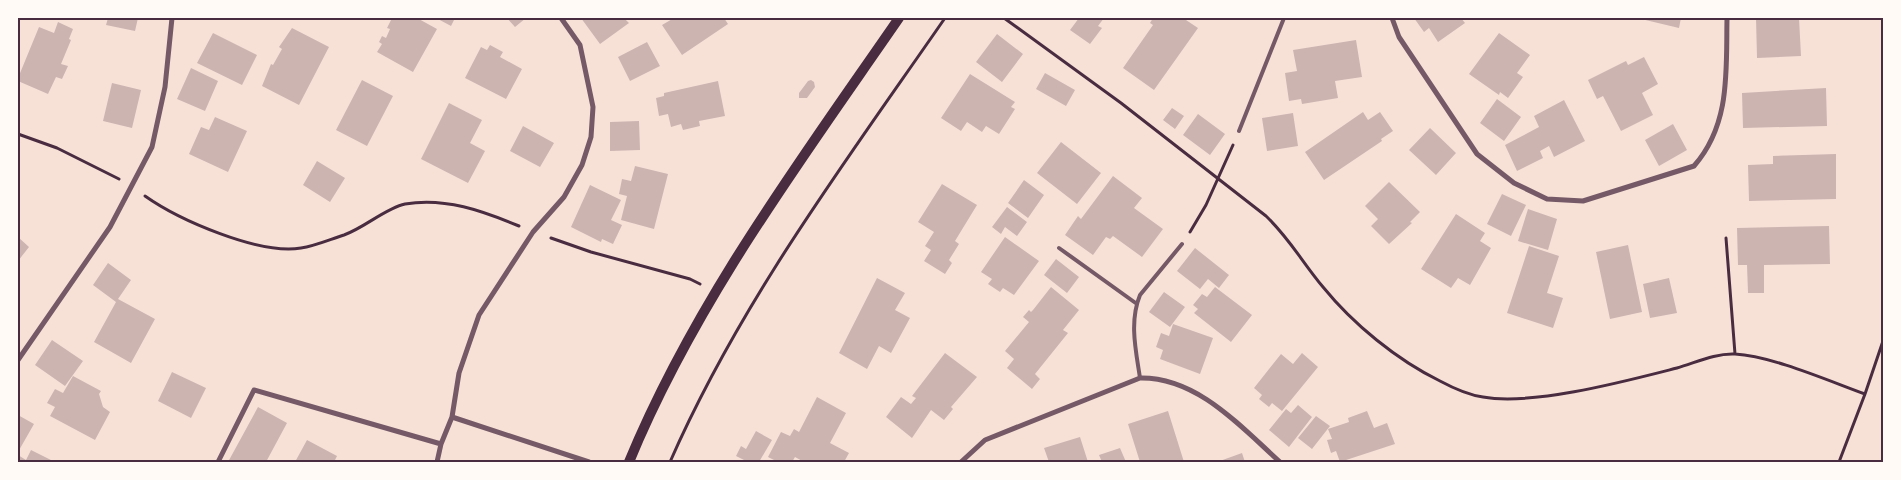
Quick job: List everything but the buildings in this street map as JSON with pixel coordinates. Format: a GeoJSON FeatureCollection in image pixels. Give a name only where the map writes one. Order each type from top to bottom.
{"type":"FeatureCollection","features":[{"type":"Feature","properties":{"kind":"main road"},"geometry":{"type":"LineString","coordinates":[[629,462],[662,392],[715,293],[800,161],[899,18]]}},
{"type":"Feature","properties":{"kind":"street"},"geometry":{"type":"LineString","coordinates":[[18,360],[110,227],[133,187],[152,147],[164,87],[172,18]]}},
{"type":"Feature","properties":{"kind":"street"},"geometry":{"type":"LineString","coordinates":[[437,462],[452,417],[459,373],[479,315],[533,232],[564,197],[582,165],[591,138],[593,107],[580,45],[561,18]]}},
{"type":"Feature","properties":{"kind":"street"},"geometry":{"type":"LineString","coordinates":[[1392,18],[1399,37],[1477,154],[1514,183],[1547,199],[1583,201],[1632,188],[1694,166],[1705,154],[1721,121],[1727,18]]}},
{"type":"Feature","properties":{"kind":"street"},"geometry":{"type":"LineString","coordinates":[[961,462],[985,440],[1140,378],[1157,378],[1184,386],[1208,399],[1280,462]]}},
{"type":"Feature","properties":{"kind":"street"},"geometry":{"type":"LineString","coordinates":[[218,462],[254,390],[442,444]]}},
{"type":"Feature","properties":{"kind":"street"},"geometry":{"type":"LineString","coordinates":[[452,417],[589,462]]}},
{"type":"Feature","properties":{"kind":"lane"},"geometry":{"type":"LineString","coordinates":[[1239,131],[1284,18]]}},
{"type":"Feature","properties":{"kind":"lane"},"geometry":{"type":"LineString","coordinates":[[1140,378],[1134,316],[1137,304],[1140,296],[1182,244]]}},
{"type":"Feature","properties":{"kind":"lane"},"geometry":{"type":"LineString","coordinates":[[1059,248],[1137,304]]}},
{"type":"Feature","properties":{"kind":"path"},"geometry":{"type":"LineString","coordinates":[[670,462],[696,406],[730,344],[790,244],[842,164],[945,18]]}},
{"type":"Feature","properties":{"kind":"path"},"geometry":{"type":"LineString","coordinates":[[1004,18],[1122,103],[1219,179],[1286,235],[1322,287],[1346,312],[1415,367],[1461,391],[1483,397],[1536,397],[1593,387],[1678,368],[1713,357],[1735,354],[1795,369],[1865,394]]}},
{"type":"Feature","properties":{"kind":"path"},"geometry":{"type":"LineString","coordinates":[[1182,244],[1194,227],[1219,179],[1239,131]]}},
{"type":"Feature","properties":{"kind":"path"},"geometry":{"type":"LineString","coordinates":[[18,134],[57,148],[111,174],[154,202],[221,234],[261,247],[300,248],[346,234],[404,204],[450,203],[492,215],[533,232],[591,252],[690,278],[715,293]]}},
{"type":"Feature","properties":{"kind":"path"},"geometry":{"type":"LineString","coordinates":[[1726,238],[1735,354]]}},
{"type":"Feature","properties":{"kind":"path"},"geometry":{"type":"LineString","coordinates":[[1839,462],[1884,338]]}}]}
